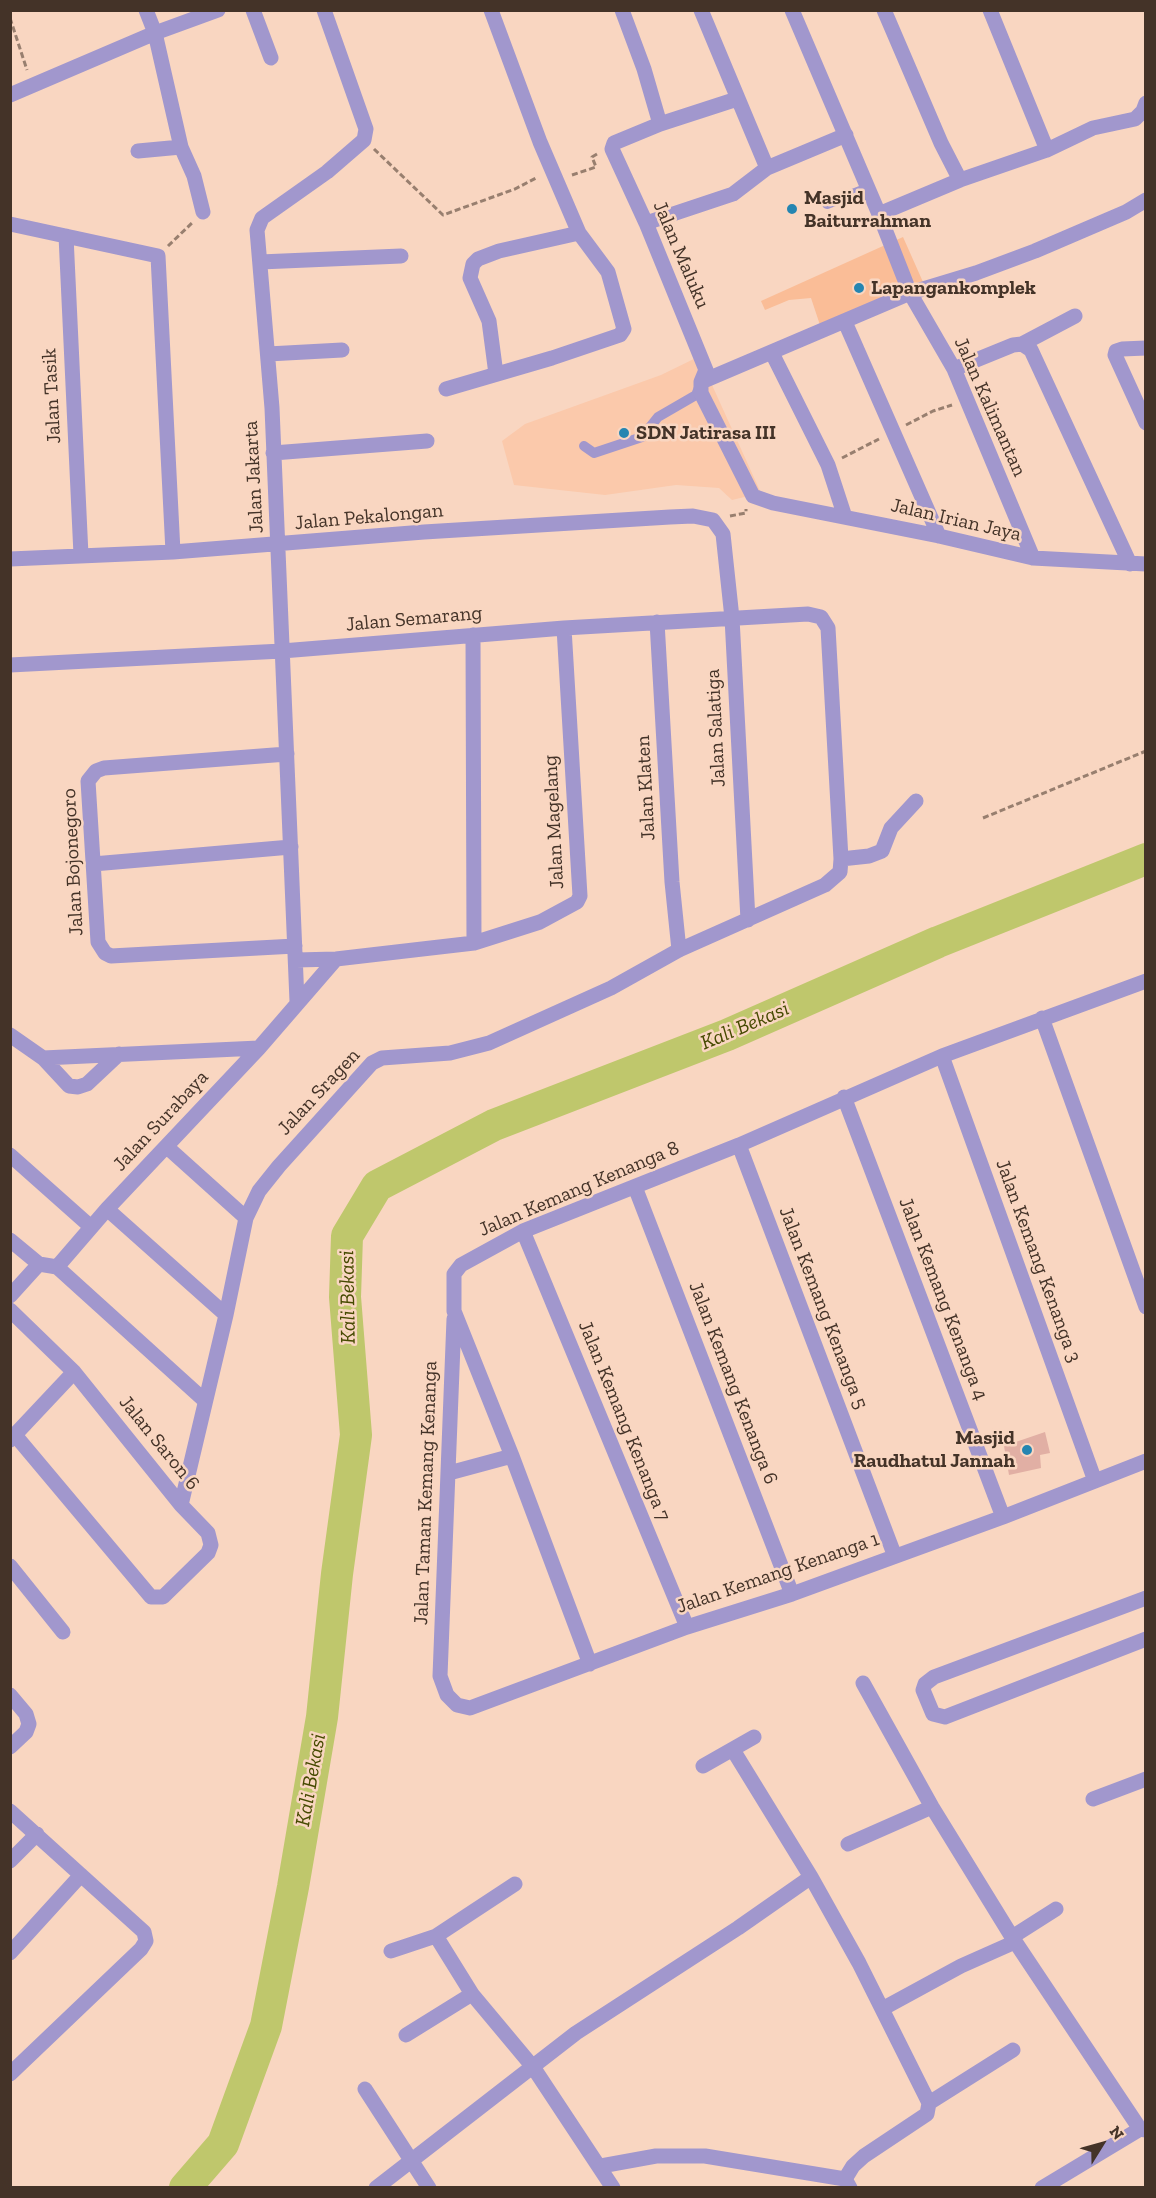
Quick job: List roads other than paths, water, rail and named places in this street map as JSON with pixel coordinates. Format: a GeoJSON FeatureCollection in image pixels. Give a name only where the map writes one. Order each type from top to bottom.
{"type":"FeatureCollection","features":[{"type":"Feature","properties":{"kind":"street"},"geometry":{"type":"LineString","coordinates":[[146,10],[155,33],[182,147],[194,176],[203,212]]}},
{"type":"Feature","properties":{"kind":"street"},"geometry":{"type":"LineString","coordinates":[[10,95],[155,33],[218,10]]}},
{"type":"Feature","properties":{"kind":"street"},"geometry":{"type":"LineString","coordinates":[[253,10],[271,58]]}},
{"type":"Feature","properties":{"kind":"street","name":"Jalan Jakarta"},"geometry":{"type":"LineString","coordinates":[[297,1001],[279,545],[268,354],[257,230],[262,218],[291,199],[364,140],[366,129],[324,10]]}},
{"type":"Feature","properties":{"kind":"street"},"geometry":{"type":"LineString","coordinates":[[446,389],[552,358],[624,331],[608,272],[579,233],[491,10]]}},
{"type":"Feature","properties":{"kind":"street"},"geometry":{"type":"LineString","coordinates":[[622,10],[644,69],[660,124],[737,99]]}},
{"type":"Feature","properties":{"kind":"street"},"geometry":{"type":"LineString","coordinates":[[701,10],[767,168]]}},
{"type":"Feature","properties":{"kind":"street","name":"Jalan Kalimantan"},"geometry":{"type":"LineString","coordinates":[[792,10],[879,214],[910,294],[954,369],[1033,558]]}},
{"type":"Feature","properties":{"kind":"street"},"geometry":{"type":"LineString","coordinates":[[884,10],[941,143],[960,180]]}},
{"type":"Feature","properties":{"kind":"street"},"geometry":{"type":"LineString","coordinates":[[990,10],[1047,150]]}},
{"type":"Feature","properties":{"kind":"street"},"geometry":{"type":"LineString","coordinates":[[879,214],[960,180],[1047,150],[1093,128],[1135,119],[1143,111],[1146,103]]}},
{"type":"Feature","properties":{"kind":"street","name":"Jalan Maluku"},"geometry":{"type":"LineString","coordinates":[[660,124],[614,143],[614,154],[646,223],[706,370],[701,382],[701,393],[756,498]]}},
{"type":"Feature","properties":{"kind":"street"},"geometry":{"type":"LineString","coordinates":[[646,223],[733,194],[767,168],[846,135]]}},
{"type":"Feature","properties":{"kind":"street"},"geometry":{"type":"LineString","coordinates":[[138,151],[182,147]]}},
{"type":"Feature","properties":{"kind":"street"},"geometry":{"type":"LineString","coordinates":[[701,382],[910,294],[1035,251],[1126,212],[1146,200]]}},
{"type":"Feature","properties":{"kind":"street"},"geometry":{"type":"LineString","coordinates":[[10,224],[158,256],[173,552]]}},
{"type":"Feature","properties":{"kind":"street"},"geometry":{"type":"LineString","coordinates":[[496,374],[489,321],[470,278],[473,264],[478,259],[499,251],[579,233]]}},
{"type":"Feature","properties":{"kind":"street","name":"Jalan Tasik"},"geometry":{"type":"LineString","coordinates":[[66,236],[81,555]]}},
{"type":"Feature","properties":{"kind":"street"},"geometry":{"type":"LineString","coordinates":[[260,262],[401,256]]}},
{"type":"Feature","properties":{"kind":"street"},"geometry":{"type":"LineString","coordinates":[[954,369],[1001,349],[1022,344],[1075,316]]}},
{"type":"Feature","properties":{"kind":"street"},"geometry":{"type":"LineString","coordinates":[[845,322],[939,536]]}},
{"type":"Feature","properties":{"kind":"street"},"geometry":{"type":"LineString","coordinates":[[1022,344],[1031,350],[1130,564]]}},
{"type":"Feature","properties":{"kind":"street"},"geometry":{"type":"LineString","coordinates":[[1141,348],[1122,349],[1116,351],[1115,356],[1146,423]]}},
{"type":"Feature","properties":{"kind":"street"},"geometry":{"type":"LineString","coordinates":[[268,354],[342,350]]}},
{"type":"Feature","properties":{"kind":"street"},"geometry":{"type":"LineString","coordinates":[[772,352],[828,465],[845,517]]}},
{"type":"Feature","properties":{"kind":"street"},"geometry":{"type":"LineString","coordinates":[[273,453],[427,441]]}},
{"type":"Feature","properties":{"kind":"street","name":"Jalan Irian Jaya"},"geometry":{"type":"LineString","coordinates":[[756,498],[1033,558],[1146,564]]}},
{"type":"Feature","properties":{"kind":"street","name":"Jalan Pekalongan"},"geometry":{"type":"LineString","coordinates":[[10,559],[173,552],[424,532],[670,517],[700,517],[713,520],[723,534]]}},
{"type":"Feature","properties":{"kind":"street","name":"Jalan Salatiga"},"geometry":{"type":"LineString","coordinates":[[723,534],[732,618],[747,920]]}},
{"type":"Feature","properties":{"kind":"street","name":"Jalan Semarang"},"geometry":{"type":"LineString","coordinates":[[10,665],[282,651],[657,622],[808,614],[821,617],[828,627],[841,859]]}},
{"type":"Feature","properties":{"kind":"street","name":"Jalan Klaten"},"geometry":{"type":"LineString","coordinates":[[657,622],[672,882],[679,950]]}},
{"type":"Feature","properties":{"kind":"street","name":"Jalan Magelang"},"geometry":{"type":"LineString","coordinates":[[295,953],[336,959],[474,944],[540,922],[571,906],[580,896],[564,628]]}},
{"type":"Feature","properties":{"kind":"street"},"geometry":{"type":"LineString","coordinates":[[473,635],[474,944]]}},
{"type":"Feature","properties":{"kind":"street","name":"Jalan Bojonegoro"},"geometry":{"type":"LineString","coordinates":[[287,754],[96,771],[88,781],[98,942],[101,950],[111,956],[295,953]]}},
{"type":"Feature","properties":{"kind":"street"},"geometry":{"type":"LineString","coordinates":[[841,859],[869,856],[882,851],[891,828],[916,801]]}},
{"type":"Feature","properties":{"kind":"street"},"geometry":{"type":"LineString","coordinates":[[93,864],[291,847]]}},
{"type":"Feature","properties":{"kind":"street","name":"Jalan Sragen"},"geometry":{"type":"LineString","coordinates":[[181,1505],[204,1400],[226,1315],[246,1218],[259,1191],[279,1166],[372,1063],[382,1058],[450,1053],[489,1043],[611,988],[679,950],[825,885],[840,872],[841,859]]}},
{"type":"Feature","properties":{"kind":"street","name":"Jalan Surabaya"},"geometry":{"type":"LineString","coordinates":[[57,1267],[107,1209],[259,1048],[297,1001],[336,959]]}},
{"type":"Feature","properties":{"kind":"street"},"geometry":{"type":"LineString","coordinates":[[1146,981],[1042,1018],[1146,1307]]}},
{"type":"Feature","properties":{"kind":"street","name":"Jalan Kemang Kenanga 8"},"geometry":{"type":"LineString","coordinates":[[590,1664],[513,1456],[454,1311],[454,1274],[461,1265],[523,1231],[739,1145],[844,1097],[942,1056],[1042,1018]]}},
{"type":"Feature","properties":{"kind":"street"},"geometry":{"type":"LineString","coordinates":[[10,1035],[43,1058],[69,1086],[78,1087],[94,1078],[119,1054]]}},
{"type":"Feature","properties":{"kind":"street"},"geometry":{"type":"LineString","coordinates":[[43,1058],[259,1048]]}},
{"type":"Feature","properties":{"kind":"street","name":"Jalan Kemang Kenanga 3"},"geometry":{"type":"LineString","coordinates":[[942,1056],[1095,1481]]}},
{"type":"Feature","properties":{"kind":"street","name":"Jalan Kemang Kenanga 4"},"geometry":{"type":"LineString","coordinates":[[844,1097],[1003,1516]]}},
{"type":"Feature","properties":{"kind":"street","name":"Jalan Kemang Kenanga 5"},"geometry":{"type":"LineString","coordinates":[[739,1145],[894,1554]]}},
{"type":"Feature","properties":{"kind":"street"},"geometry":{"type":"LineString","coordinates":[[167,1147],[246,1218]]}},
{"type":"Feature","properties":{"kind":"street"},"geometry":{"type":"LineString","coordinates":[[10,1155],[91,1227]]}},
{"type":"Feature","properties":{"kind":"street","name":"Jalan Kemang Kenanga 6"},"geometry":{"type":"LineString","coordinates":[[634,1187],[792,1594]]}},
{"type":"Feature","properties":{"kind":"street"},"geometry":{"type":"LineString","coordinates":[[107,1209],[226,1315]]}},
{"type":"Feature","properties":{"kind":"street","name":"Jalan Kemang Kenanga 7"},"geometry":{"type":"LineString","coordinates":[[523,1231],[687,1628]]}},
{"type":"Feature","properties":{"kind":"street"},"geometry":{"type":"LineString","coordinates":[[10,1240],[39,1264],[57,1267],[204,1400]]}},
{"type":"Feature","properties":{"kind":"street"},"geometry":{"type":"LineString","coordinates":[[10,1296],[39,1264]]}},
{"type":"Feature","properties":{"kind":"street","name":"Jalan Saron 6"},"geometry":{"type":"LineString","coordinates":[[10,1310],[74,1372],[181,1505],[208,1533],[211,1545],[208,1553],[163,1597],[151,1597],[13,1438]]}},
{"type":"Feature","properties":{"kind":"street","name":"Jalan Taman Kemang Kenanga"},"geometry":{"type":"LineString","coordinates":[[440,1676],[454,1311]]}},
{"type":"Feature","properties":{"kind":"street"},"geometry":{"type":"LineString","coordinates":[[13,1438],[74,1372]]}},
{"type":"Feature","properties":{"kind":"street"},"geometry":{"type":"LineString","coordinates":[[449,1473],[513,1456]]}},
{"type":"Feature","properties":{"kind":"street","name":"Jalan Kemang Kenanga 1"},"geometry":{"type":"LineString","coordinates":[[440,1676],[447,1695],[457,1705],[470,1708],[687,1628],[792,1594],[1146,1461]]}},
{"type":"Feature","properties":{"kind":"street"},"geometry":{"type":"LineString","coordinates":[[10,1566],[63,1632]]}},
{"type":"Feature","properties":{"kind":"street"},"geometry":{"type":"LineString","coordinates":[[1146,1598],[934,1677],[925,1684],[923,1690],[933,1714],[945,1717],[1146,1639]]}},
{"type":"Feature","properties":{"kind":"street"},"geometry":{"type":"LineString","coordinates":[[863,1683],[932,1807],[1014,1940],[1143,2129],[1042,2187]]}},
{"type":"Feature","properties":{"kind":"street"},"geometry":{"type":"LineString","coordinates":[[10,1695],[26,1714],[29,1724],[26,1732],[10,1747]]}},
{"type":"Feature","properties":{"kind":"street"},"geometry":{"type":"LineString","coordinates":[[703,1766],[754,1737]]}},
{"type":"Feature","properties":{"kind":"street"},"geometry":{"type":"LineString","coordinates":[[601,2166],[656,2156],[705,2156],[848,2183],[864,2156],[927,2114],[929,2103],[882,2009],[811,1877],[733,1750]]}},
{"type":"Feature","properties":{"kind":"street"},"geometry":{"type":"LineString","coordinates":[[1093,1798],[1146,1779]]}},
{"type":"Feature","properties":{"kind":"street"},"geometry":{"type":"LineString","coordinates":[[848,1844],[932,1807]]}},
{"type":"Feature","properties":{"kind":"street"},"geometry":{"type":"LineString","coordinates":[[10,1811],[144,1932],[146,1941],[141,1949],[11,2072]]}},
{"type":"Feature","properties":{"kind":"street"},"geometry":{"type":"LineString","coordinates":[[10,1861],[37,1834]]}},
{"type":"Feature","properties":{"kind":"street"},"geometry":{"type":"LineString","coordinates":[[10,1953],[81,1875]]}},
{"type":"Feature","properties":{"kind":"street"},"geometry":{"type":"LineString","coordinates":[[376,2187],[609,2010],[738,1929],[811,1877]]}},
{"type":"Feature","properties":{"kind":"street"},"geometry":{"type":"LineString","coordinates":[[391,1952],[436,1936],[515,1884]]}},
{"type":"Feature","properties":{"kind":"street"},"geometry":{"type":"LineString","coordinates":[[882,2009],[1014,1940],[1056,1909]]}},
{"type":"Feature","properties":{"kind":"street"},"geometry":{"type":"LineString","coordinates":[[436,1936],[472,1994],[533,2067],[613,2187]]}},
{"type":"Feature","properties":{"kind":"street"},"geometry":{"type":"LineString","coordinates":[[406,2035],[472,1994]]}},
{"type":"Feature","properties":{"kind":"street"},"geometry":{"type":"LineString","coordinates":[[929,2103],[1013,2050]]}},
{"type":"Feature","properties":{"kind":"street"},"geometry":{"type":"LineString","coordinates":[[365,2089],[429,2187]]}},
{"type":"Feature","properties":{"kind":"lane"},"geometry":{"type":"LineString","coordinates":[[826,204],[868,188]]}},
{"type":"Feature","properties":{"kind":"lane"},"geometry":{"type":"LineString","coordinates":[[584,446],[594,453],[642,437],[658,417],[696,394],[701,382]]}},
{"type":"Feature","properties":{"kind":"waterway","name":"Kali Bekasi"},"geometry":{"type":"LineString","coordinates":[[185,2188],[223,2144],[266,2026],[293,1887],[322,1717],[337,1574],[356,1435],[345,1297],[347,1236],[377,1186],[494,1125],[727,1035],[938,942],[1146,859]]}},
{"type":"Feature","properties":{"kind":"place","name":"Masjid Baiturrahman"},"geometry":{"type":"Point","coordinates":[792,209]}},
{"type":"Feature","properties":{"kind":"place","name":"Lapangankomplek"},"geometry":{"type":"Point","coordinates":[859,288]}},
{"type":"Feature","properties":{"kind":"place","name":"SDN Jatirasa III"},"geometry":{"type":"Point","coordinates":[624,433]}},
{"type":"Feature","properties":{"kind":"place","name":"Masjid Raudhatul Jannah"},"geometry":{"type":"Point","coordinates":[1027,1450]}}]}
